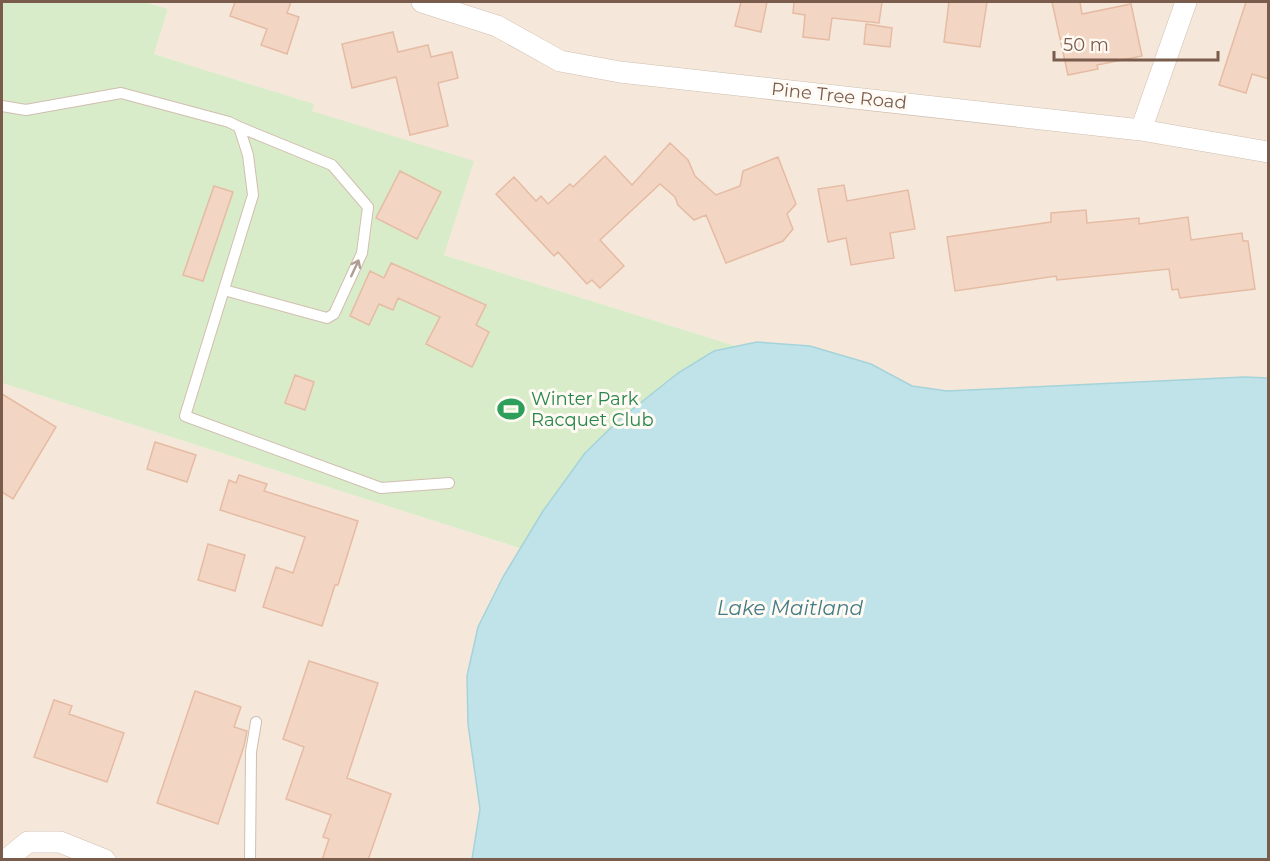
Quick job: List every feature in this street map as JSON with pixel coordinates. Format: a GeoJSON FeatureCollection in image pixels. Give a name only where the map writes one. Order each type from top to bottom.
{"type":"FeatureCollection","features":[{"type":"Feature","properties":{"kind":"street","name":"Pine Tree Road"},"geometry":{"type":"LineString","coordinates":[[422,2],[497,26],[560,61],[620,72],[1141,130],[1269,152]]}},
{"type":"Feature","properties":{"kind":"street"},"geometry":{"type":"LineString","coordinates":[[1141,130],[1186,2]]}},
{"type":"Feature","properties":{"kind":"street"},"geometry":{"type":"LineString","coordinates":[[6,860],[28,842],[60,842],[105,860]]}},
{"type":"Feature","properties":{"kind":"lane"},"geometry":{"type":"LineString","coordinates":[[2,105],[26,110],[122,93],[228,122],[332,165],[368,207],[362,254],[334,314],[327,318],[224,290]]}},
{"type":"Feature","properties":{"kind":"lane"},"geometry":{"type":"LineString","coordinates":[[239,127],[248,155],[252,195],[185,416],[381,488],[449,483]]}},
{"type":"Feature","properties":{"kind":"lane"},"geometry":{"type":"LineString","coordinates":[[250,860],[251,752],[256,722]]}},
{"type":"Feature","properties":{"kind":"shaded area"},"geometry":{"type":"Polygon","coordinates":[[[145,2],[1268,2],[1268,512],[444,255],[312,111],[313,104],[154,54],[168,9],[145,2]]]}},
{"type":"Feature","properties":{"kind":"shaded area"},"geometry":{"type":"Polygon","coordinates":[[[2,383],[1268,787],[1268,859],[2,859],[2,383]]]}},
{"type":"Feature","properties":{"kind":"green space","name":"Winter Park Racquet Club"},"geometry":{"type":"Polygon","coordinates":[[[2,2],[145,2],[168,9],[154,54],[314,104],[312,111],[474,161],[444,255],[1268,512],[1268,787],[2,383],[2,2]]]}},
{"type":"Feature","properties":{"kind":"water","name":"Lake Maitland"},"geometry":{"type":"Polygon","coordinates":[[[757,342],[810,346],[871,364],[912,386],[947,391],[1244,377],[1268,378],[1268,859],[472,859],[480,809],[468,724],[467,676],[478,627],[503,577],[543,511],[585,453],[619,420],[678,373],[714,351],[757,342]]]}},
{"type":"Feature","properties":{"kind":"building"},"geometry":{"type":"Polygon","coordinates":[[[235,2],[291,2],[287,13],[299,17],[287,54],[261,45],[267,29],[230,16],[235,2]]]}},
{"type":"Feature","properties":{"kind":"building"},"geometry":{"type":"Polygon","coordinates":[[[741,2],[767,2],[761,32],[735,26],[741,2]]]}},
{"type":"Feature","properties":{"kind":"building"},"geometry":{"type":"Polygon","coordinates":[[[794,2],[882,2],[879,23],[832,18],[829,40],[803,37],[805,15],[793,13],[794,2]]]}},
{"type":"Feature","properties":{"kind":"building"},"geometry":{"type":"Polygon","coordinates":[[[949,2],[987,2],[980,47],[944,42],[949,2]]]}},
{"type":"Feature","properties":{"kind":"building"},"geometry":{"type":"Polygon","coordinates":[[[1052,2],[1080,2],[1082,14],[1131,4],[1142,56],[1097,65],[1098,69],[1068,75],[1052,2]]]}},
{"type":"Feature","properties":{"kind":"building"},"geometry":{"type":"Polygon","coordinates":[[[1246,2],[1269,2],[1269,79],[1252,74],[1246,93],[1219,85],[1246,2]]]}},
{"type":"Feature","properties":{"kind":"building"},"geometry":{"type":"Polygon","coordinates":[[[866,24],[892,28],[890,47],[864,44],[866,24]]]}},
{"type":"Feature","properties":{"kind":"building"},"geometry":{"type":"Polygon","coordinates":[[[393,32],[398,52],[428,45],[431,57],[452,52],[458,78],[438,83],[448,126],[410,135],[396,77],[352,88],[342,44],[393,32]]]}},
{"type":"Feature","properties":{"kind":"building"},"geometry":{"type":"Polygon","coordinates":[[[670,143],[688,160],[695,176],[716,195],[740,186],[743,171],[778,157],[796,204],[787,214],[793,229],[783,241],[726,263],[706,215],[694,220],[678,205],[675,197],[660,184],[600,240],[624,266],[600,288],[592,280],[587,284],[558,252],[554,256],[496,194],[514,177],[536,201],[541,196],[548,204],[570,184],[573,187],[605,156],[632,185],[670,143]]]}},
{"type":"Feature","properties":{"kind":"building"},"geometry":{"type":"Polygon","coordinates":[[[400,171],[441,192],[417,239],[376,218],[400,171]]]}},
{"type":"Feature","properties":{"kind":"building"},"geometry":{"type":"Polygon","coordinates":[[[844,185],[847,201],[908,190],[915,229],[890,233],[894,258],[851,265],[846,238],[828,242],[818,189],[844,185]]]}},
{"type":"Feature","properties":{"kind":"building"},"geometry":{"type":"Polygon","coordinates":[[[214,186],[233,192],[203,281],[183,275],[214,186]]]}},
{"type":"Feature","properties":{"kind":"building"},"geometry":{"type":"Polygon","coordinates":[[[1086,210],[1087,223],[1139,218],[1139,224],[1188,217],[1191,240],[1242,233],[1243,241],[1248,241],[1255,289],[1180,298],[1178,289],[1172,290],[1169,269],[1057,280],[1056,276],[955,291],[947,237],[1051,222],[1051,213],[1086,210]]]}},
{"type":"Feature","properties":{"kind":"building"},"geometry":{"type":"Polygon","coordinates":[[[391,263],[486,305],[476,325],[489,332],[472,367],[426,344],[440,317],[398,298],[393,310],[379,304],[369,325],[350,316],[370,271],[384,278],[391,263]]]}},
{"type":"Feature","properties":{"kind":"building"},"geometry":{"type":"Polygon","coordinates":[[[295,375],[314,382],[305,410],[285,403],[295,375]]]}},
{"type":"Feature","properties":{"kind":"building"},"geometry":{"type":"Polygon","coordinates":[[[2,394],[56,427],[13,499],[2,492],[2,394]]]}},
{"type":"Feature","properties":{"kind":"building"},"geometry":{"type":"Polygon","coordinates":[[[155,442],[196,455],[187,482],[147,469],[155,442]]]}},
{"type":"Feature","properties":{"kind":"building"},"geometry":{"type":"Polygon","coordinates":[[[239,475],[267,484],[264,491],[358,521],[338,585],[335,585],[322,626],[263,607],[276,567],[293,573],[305,537],[220,510],[229,480],[236,483],[239,475]]]}},
{"type":"Feature","properties":{"kind":"building"},"geometry":{"type":"Polygon","coordinates":[[[208,544],[245,555],[235,591],[198,580],[208,544]]]}},
{"type":"Feature","properties":{"kind":"building"},"geometry":{"type":"Polygon","coordinates":[[[309,661],[378,683],[347,778],[391,794],[368,860],[322,860],[329,839],[323,837],[331,815],[286,799],[304,747],[283,739],[309,661]]]}},
{"type":"Feature","properties":{"kind":"building"},"geometry":{"type":"Polygon","coordinates":[[[195,691],[241,707],[234,727],[247,731],[218,824],[157,803],[195,691]]]}},
{"type":"Feature","properties":{"kind":"building"},"geometry":{"type":"Polygon","coordinates":[[[54,700],[72,706],[69,714],[124,733],[107,782],[34,757],[54,700]]]}},
{"type":"Feature","properties":{"kind":"place","name":"Winter Park Racquet Club"},"geometry":{"type":"Point","coordinates":[511,409]}}]}
